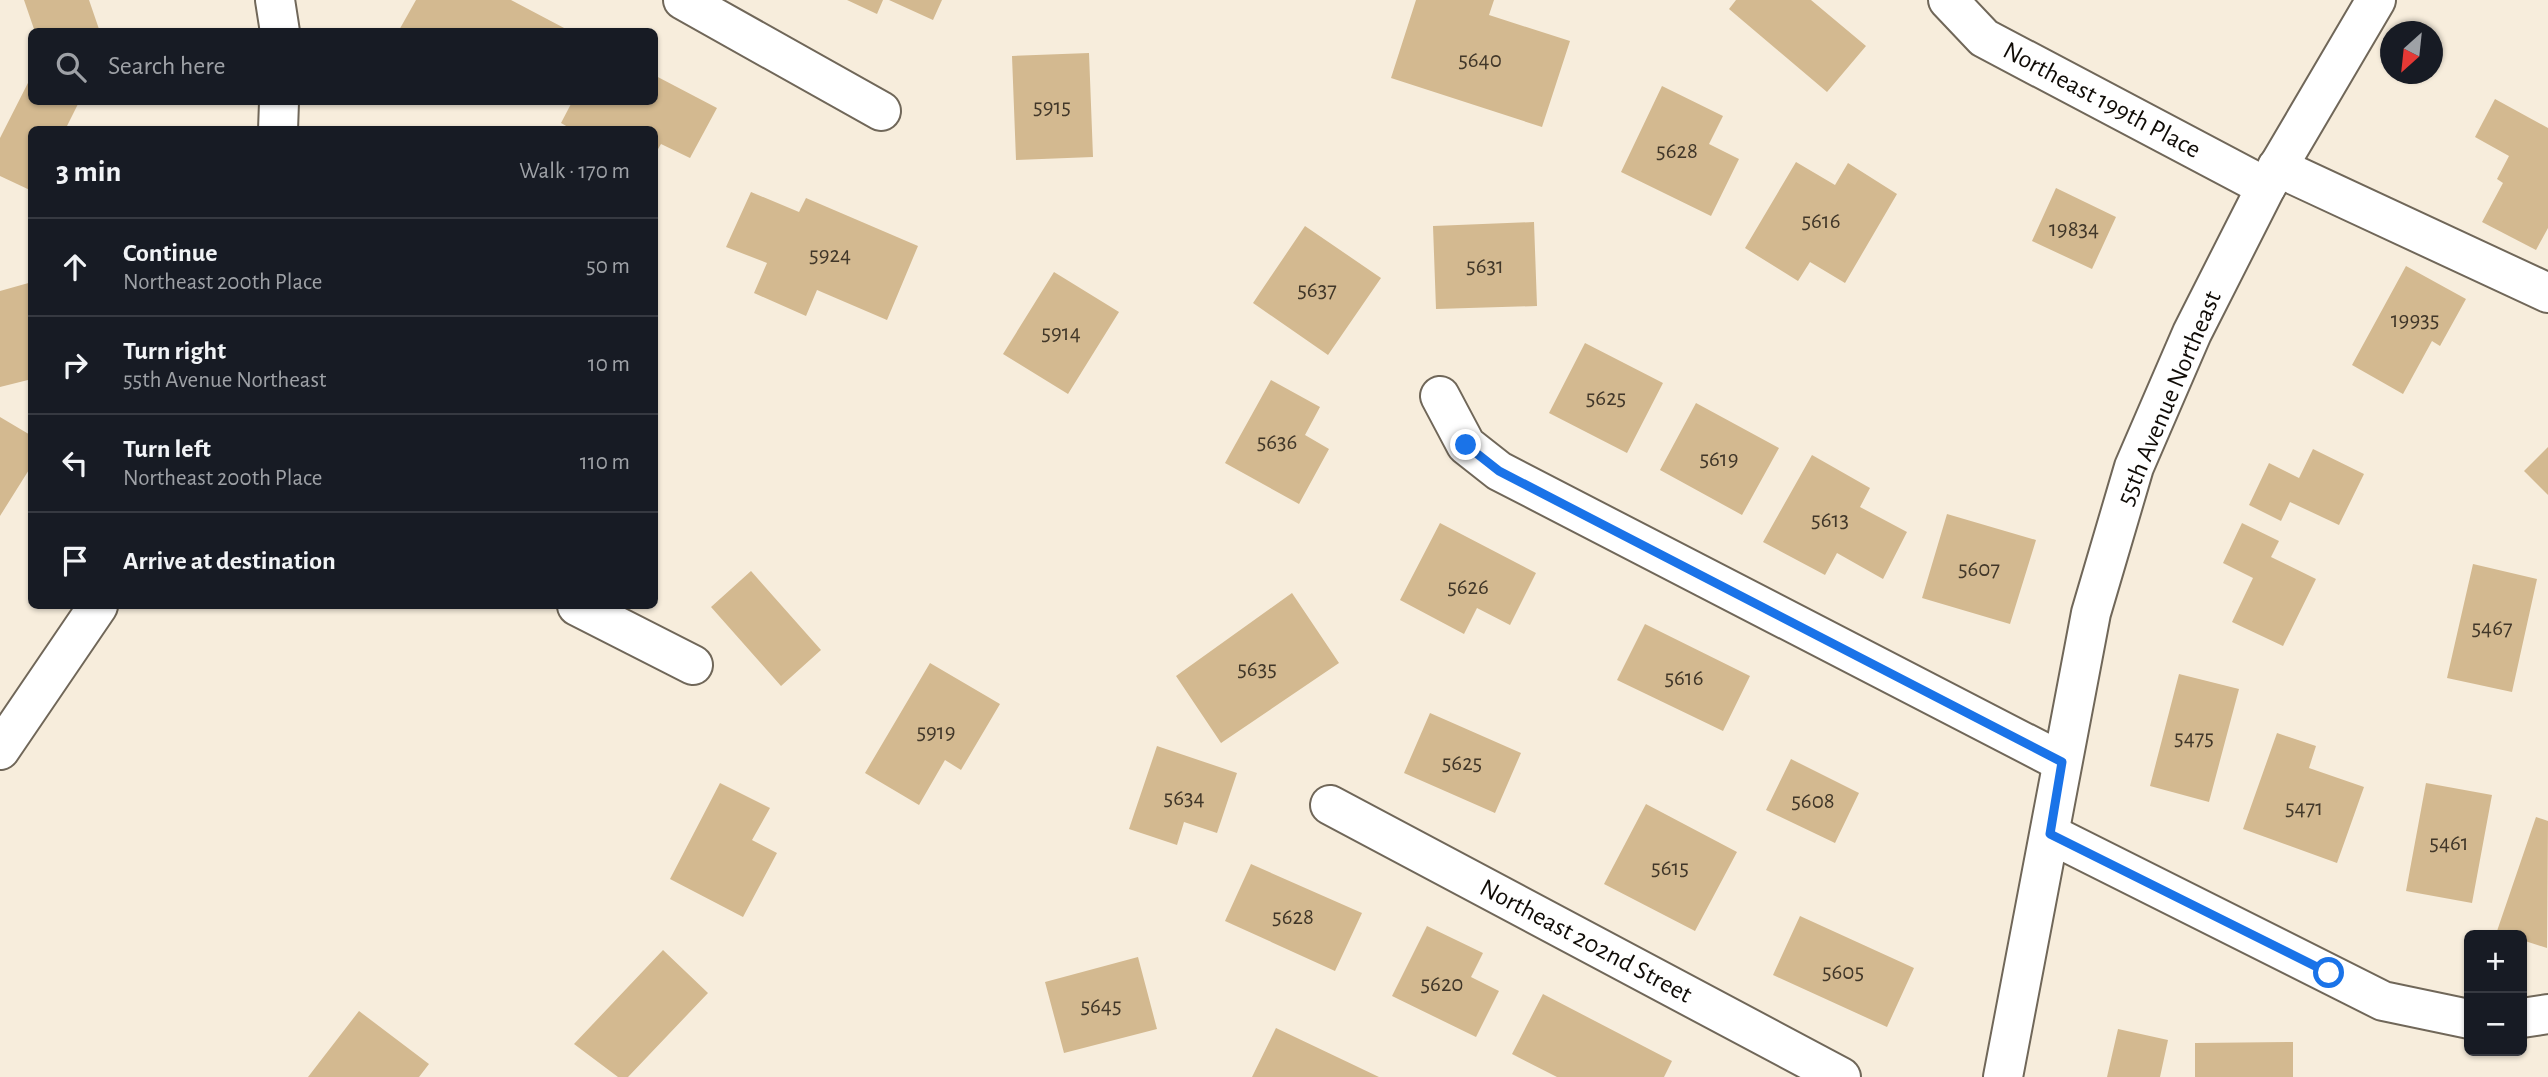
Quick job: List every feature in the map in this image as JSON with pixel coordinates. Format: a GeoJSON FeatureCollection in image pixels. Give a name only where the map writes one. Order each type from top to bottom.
{"type":"FeatureCollection","features":[{"type":"Feature","properties":{"kind":"street"},"geometry":{"type":"LineString","coordinates":[[275,0],[279,28]]}},
{"type":"Feature","properties":{"kind":"street"},"geometry":{"type":"LineString","coordinates":[[683,0],[881,111]]}},
{"type":"Feature","properties":{"kind":"street","name":"Northeast 199th Place"},"geometry":{"type":"LineString","coordinates":[[1948,0],[1984,38],[2272,177],[2548,293]]}},
{"type":"Feature","properties":{"kind":"street","name":"55th Avenue Northeast"},"geometry":{"type":"LineString","coordinates":[[2003,1077],[2091,613],[2134,467],[2192,332],[2272,177],[2376,0]]}},
{"type":"Feature","properties":{"kind":"street"},"geometry":{"type":"LineString","coordinates":[[278,126],[279,105]]}},
{"type":"Feature","properties":{"kind":"street"},"geometry":{"type":"LineString","coordinates":[[1440,396],[1466,445],[1499,471],[2062,762]]}},
{"type":"Feature","properties":{"kind":"street"},"geometry":{"type":"LineString","coordinates":[[0,750],[96,609]]}},
{"type":"Feature","properties":{"kind":"street"},"geometry":{"type":"LineString","coordinates":[[583,609],[693,665]]}},
{"type":"Feature","properties":{"kind":"street","name":"Northeast 202nd Street"},"geometry":{"type":"LineString","coordinates":[[1330,805],[1841,1077]]}},
{"type":"Feature","properties":{"kind":"street"},"geometry":{"type":"LineString","coordinates":[[2050,834],[2383,1001],[2464,1018]]}},
{"type":"Feature","properties":{"kind":"street"},"geometry":{"type":"LineString","coordinates":[[2527,1017],[2548,1014]]}},
{"type":"Feature","properties":{"kind":"building"},"geometry":{"type":"Polygon","coordinates":[[[24,0],[89,0],[99,28],[34,28],[24,0]]]}},
{"type":"Feature","properties":{"kind":"building"},"geometry":{"type":"Polygon","coordinates":[[[416,0],[511,0],[564,28],[400,28],[416,0]]]}},
{"type":"Feature","properties":{"kind":"building"},"geometry":{"type":"Polygon","coordinates":[[[847,0],[883,0],[877,14],[847,0]]]}},
{"type":"Feature","properties":{"kind":"building"},"geometry":{"type":"Polygon","coordinates":[[[889,0],[942,0],[933,20],[889,0]]]}},
{"type":"Feature","properties":{"kind":"building"},"geometry":{"type":"Polygon","coordinates":[[[1416,0],[1494,0],[1489,15],[1570,41],[1542,127],[1391,78],[1416,0]]]}},
{"type":"Feature","properties":{"kind":"building"},"geometry":{"type":"Polygon","coordinates":[[[1736,0],[1811,0],[1866,46],[1827,92],[1729,9],[1736,0]]]}},
{"type":"Feature","properties":{"kind":"building"},"geometry":{"type":"Polygon","coordinates":[[[1089,53],[1093,157],[1016,160],[1012,56],[1089,53]]]}},
{"type":"Feature","properties":{"kind":"building"},"geometry":{"type":"Polygon","coordinates":[[[658,77],[717,108],[690,158],[661,144],[658,149],[658,126],[566,126],[561,123],[570,105],[658,105],[658,77]]]}},
{"type":"Feature","properties":{"kind":"building"},"geometry":{"type":"Polygon","coordinates":[[[28,83],[28,105],[78,105],[67,126],[28,126],[28,189],[0,176],[0,138],[28,83]]]}},
{"type":"Feature","properties":{"kind":"building"},"geometry":{"type":"Polygon","coordinates":[[[1662,86],[1723,116],[1709,144],[1739,159],[1711,216],[1621,172],[1662,86]]]}},
{"type":"Feature","properties":{"kind":"building"},"geometry":{"type":"Polygon","coordinates":[[[2495,99],[2548,128],[2548,228],[2536,250],[2482,222],[2503,183],[2497,179],[2509,156],[2475,137],[2495,99]]]}},
{"type":"Feature","properties":{"kind":"building"},"geometry":{"type":"Polygon","coordinates":[[[1796,162],[1835,185],[1848,163],[1897,194],[1845,283],[1810,262],[1798,281],[1745,248],[1796,162]]]}},
{"type":"Feature","properties":{"kind":"building"},"geometry":{"type":"Polygon","coordinates":[[[2056,188],[2116,217],[2092,269],[2032,241],[2056,188]]]}},
{"type":"Feature","properties":{"kind":"building"},"geometry":{"type":"Polygon","coordinates":[[[751,192],[799,212],[806,198],[918,246],[887,320],[817,290],[806,316],[754,293],[767,263],[726,247],[751,192]]]}},
{"type":"Feature","properties":{"kind":"building"},"geometry":{"type":"Polygon","coordinates":[[[1534,222],[1537,306],[1436,309],[1433,226],[1534,222]]]}},
{"type":"Feature","properties":{"kind":"building"},"geometry":{"type":"Polygon","coordinates":[[[1305,226],[1381,278],[1328,355],[1253,303],[1305,226]]]}},
{"type":"Feature","properties":{"kind":"building"},"geometry":{"type":"Polygon","coordinates":[[[2406,266],[2466,299],[2440,346],[2432,341],[2403,394],[2352,365],[2406,266]]]}},
{"type":"Feature","properties":{"kind":"building"},"geometry":{"type":"Polygon","coordinates":[[[1054,272],[1119,312],[1068,394],[1003,354],[1054,272]]]}},
{"type":"Feature","properties":{"kind":"building"},"geometry":{"type":"Polygon","coordinates":[[[28,283],[28,380],[0,387],[0,291],[28,283]]]}},
{"type":"Feature","properties":{"kind":"building"},"geometry":{"type":"Polygon","coordinates":[[[1585,343],[1663,383],[1627,453],[1549,413],[1585,343]]]}},
{"type":"Feature","properties":{"kind":"building"},"geometry":{"type":"Polygon","coordinates":[[[1271,380],[1320,407],[1305,435],[1329,449],[1299,504],[1225,463],[1271,380]]]}},
{"type":"Feature","properties":{"kind":"building"},"geometry":{"type":"Polygon","coordinates":[[[1696,403],[1779,448],[1742,515],[1660,470],[1696,403]]]}},
{"type":"Feature","properties":{"kind":"building"},"geometry":{"type":"Polygon","coordinates":[[[0,417],[28,434],[28,471],[0,516],[0,417]]]}},
{"type":"Feature","properties":{"kind":"building"},"geometry":{"type":"Polygon","coordinates":[[[2548,447],[2548,495],[2524,471],[2548,447]]]}},
{"type":"Feature","properties":{"kind":"building"},"geometry":{"type":"Polygon","coordinates":[[[2313,449],[2364,474],[2339,525],[2290,502],[2281,521],[2249,505],[2269,463],[2299,478],[2313,449]]]}},
{"type":"Feature","properties":{"kind":"building"},"geometry":{"type":"Polygon","coordinates":[[[1812,455],[1870,488],[1860,507],[1907,532],[1883,579],[1837,553],[1825,575],[1763,542],[1812,455]]]}},
{"type":"Feature","properties":{"kind":"building"},"geometry":{"type":"Polygon","coordinates":[[[1947,514],[2036,540],[2010,624],[1922,598],[1947,514]]]}},
{"type":"Feature","properties":{"kind":"building"},"geometry":{"type":"Polygon","coordinates":[[[1440,523],[1536,573],[1510,625],[1477,608],[1464,634],[1400,600],[1440,523]]]}},
{"type":"Feature","properties":{"kind":"building"},"geometry":{"type":"Polygon","coordinates":[[[2242,523],[2279,541],[2271,557],[2316,579],[2283,646],[2232,622],[2253,578],[2223,563],[2242,523]]]}},
{"type":"Feature","properties":{"kind":"building"},"geometry":{"type":"Polygon","coordinates":[[[2473,564],[2537,579],[2512,692],[2447,678],[2473,564]]]}},
{"type":"Feature","properties":{"kind":"building"},"geometry":{"type":"Polygon","coordinates":[[[751,571],[821,650],[781,686],[711,607],[751,571]]]}},
{"type":"Feature","properties":{"kind":"building"},"geometry":{"type":"Polygon","coordinates":[[[1292,593],[1339,663],[1221,743],[1176,676],[1292,593]]]}},
{"type":"Feature","properties":{"kind":"building"},"geometry":{"type":"Polygon","coordinates":[[[1645,624],[1750,676],[1723,731],[1617,680],[1645,624]]]}},
{"type":"Feature","properties":{"kind":"building"},"geometry":{"type":"Polygon","coordinates":[[[930,663],[1000,704],[961,770],[945,760],[919,805],[865,773],[930,663]]]}},
{"type":"Feature","properties":{"kind":"building"},"geometry":{"type":"Polygon","coordinates":[[[2179,674],[2239,689],[2209,802],[2150,786],[2179,674]]]}},
{"type":"Feature","properties":{"kind":"building"},"geometry":{"type":"Polygon","coordinates":[[[1430,713],[1521,753],[1495,813],[1404,773],[1430,713]]]}},
{"type":"Feature","properties":{"kind":"building"},"geometry":{"type":"Polygon","coordinates":[[[2277,733],[2316,746],[2309,768],[2364,787],[2337,863],[2243,829],[2277,733]]]}},
{"type":"Feature","properties":{"kind":"building"},"geometry":{"type":"Polygon","coordinates":[[[1157,746],[1237,773],[1217,833],[1184,822],[1177,845],[1129,829],[1157,746]]]}},
{"type":"Feature","properties":{"kind":"building"},"geometry":{"type":"Polygon","coordinates":[[[1791,759],[1859,793],[1835,843],[1766,810],[1791,759]]]}},
{"type":"Feature","properties":{"kind":"building"},"geometry":{"type":"Polygon","coordinates":[[[720,783],[770,808],[752,840],[777,853],[743,917],[670,879],[720,783]]]}},
{"type":"Feature","properties":{"kind":"building"},"geometry":{"type":"Polygon","coordinates":[[[2426,783],[2492,795],[2472,903],[2406,891],[2426,783]]]}},
{"type":"Feature","properties":{"kind":"building"},"geometry":{"type":"Polygon","coordinates":[[[1646,804],[1737,852],[1695,931],[1604,884],[1646,804]]]}},
{"type":"Feature","properties":{"kind":"building"},"geometry":{"type":"Polygon","coordinates":[[[2536,817],[2548,821],[2547,948],[2527,942],[2527,930],[2497,930],[2536,817]]]}},
{"type":"Feature","properties":{"kind":"building"},"geometry":{"type":"Polygon","coordinates":[[[1251,864],[1362,913],[1335,971],[1225,921],[1251,864]]]}},
{"type":"Feature","properties":{"kind":"building"},"geometry":{"type":"Polygon","coordinates":[[[1800,916],[1914,968],[1887,1027],[1773,975],[1800,916]]]}},
{"type":"Feature","properties":{"kind":"building"},"geometry":{"type":"Polygon","coordinates":[[[1427,926],[1483,953],[1471,977],[1499,991],[1476,1037],[1392,996],[1427,926]]]}},
{"type":"Feature","properties":{"kind":"building"},"geometry":{"type":"Polygon","coordinates":[[[663,950],[708,993],[628,1077],[618,1077],[574,1044],[663,950]]]}},
{"type":"Feature","properties":{"kind":"building"},"geometry":{"type":"Polygon","coordinates":[[[1138,957],[1157,1029],[1064,1053],[1045,982],[1138,957]]]}},
{"type":"Feature","properties":{"kind":"building"},"geometry":{"type":"Polygon","coordinates":[[[1543,994],[1672,1061],[1664,1077],[1557,1077],[1512,1054],[1543,994]]]}},
{"type":"Feature","properties":{"kind":"building"},"geometry":{"type":"Polygon","coordinates":[[[359,1011],[429,1064],[419,1077],[308,1077],[359,1011]]]}},
{"type":"Feature","properties":{"kind":"building"},"geometry":{"type":"Polygon","coordinates":[[[1276,1028],[1379,1077],[1252,1077],[1276,1028]]]}},
{"type":"Feature","properties":{"kind":"building"},"geometry":{"type":"Polygon","coordinates":[[[2118,1029],[2168,1040],[2160,1077],[2107,1077],[2118,1029]]]}},
{"type":"Feature","properties":{"kind":"building"},"geometry":{"type":"Polygon","coordinates":[[[2293,1042],[2293,1077],[2195,1077],[2195,1043],[2293,1042]]]}},
{"type":"Feature","properties":{"kind":"route"},"geometry":{"type":"LineString","coordinates":[[1466,445],[1499,471],[2062,762],[2050,834],[2329,973]]}}]}
